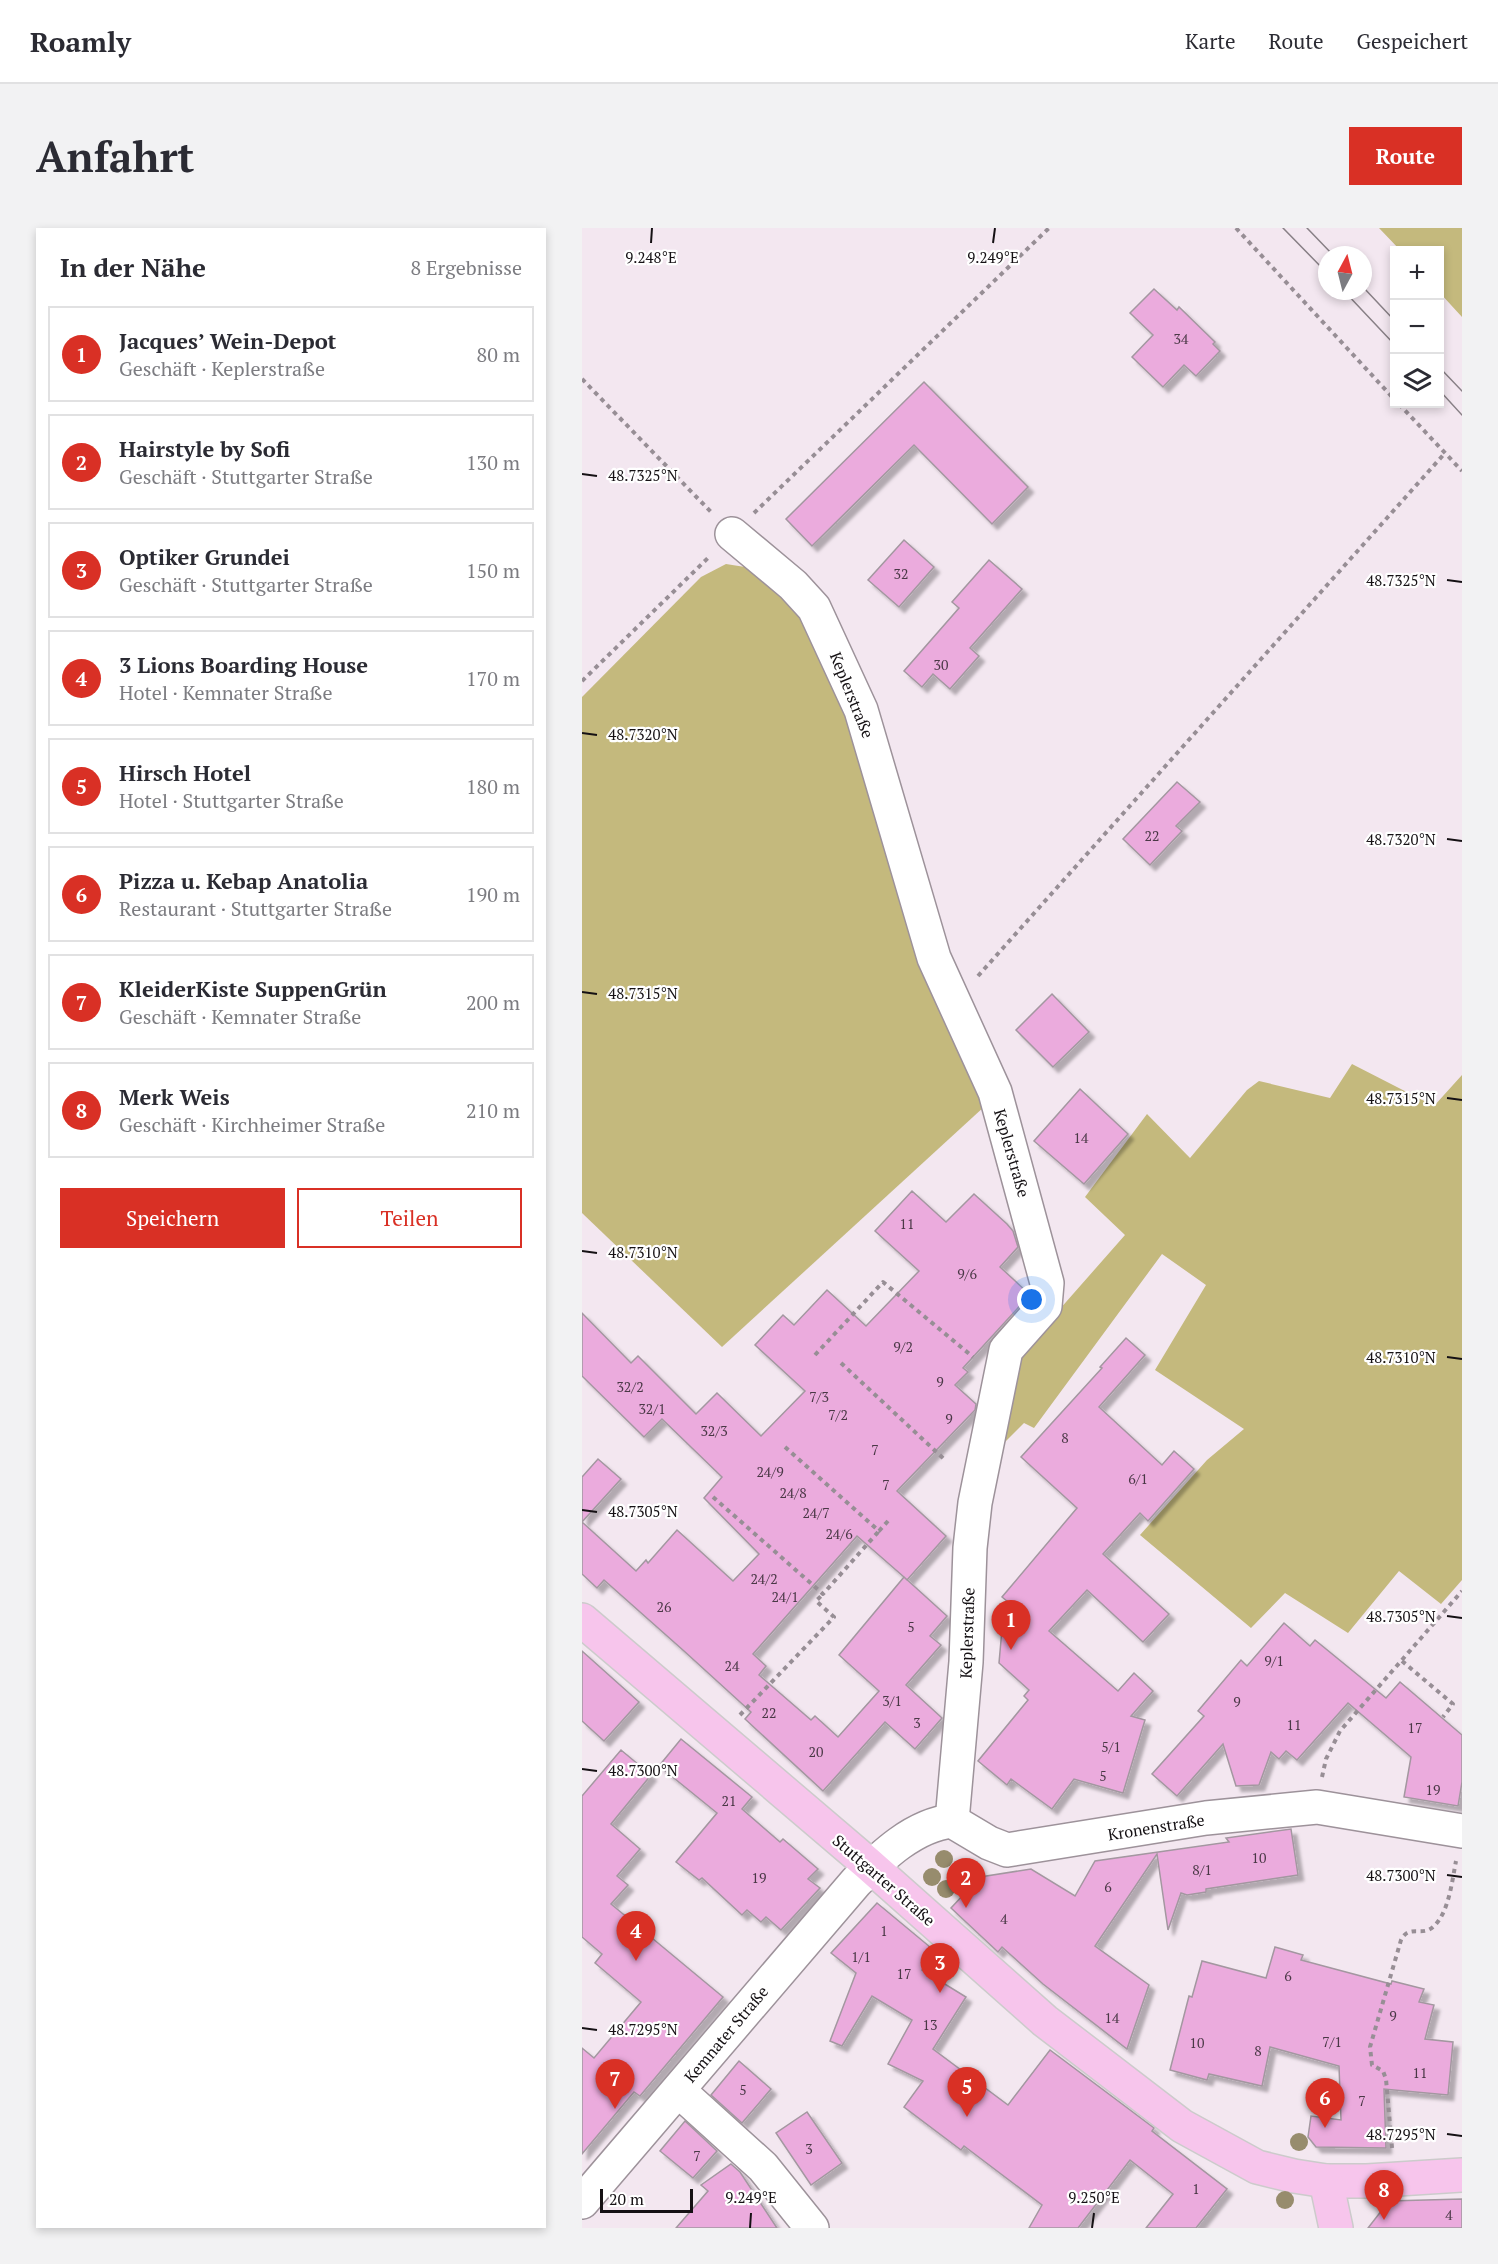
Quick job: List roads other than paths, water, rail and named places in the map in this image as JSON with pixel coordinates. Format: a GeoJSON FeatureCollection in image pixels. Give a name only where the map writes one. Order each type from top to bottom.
{"type":"FeatureCollection","features":[{"type":"Feature","properties":{"kind":"main road","name":"Stuttgarter Straße"},"geometry":{"type":"LineString","coordinates":[[582,1620],[871,1867],[1045,2021],[1182,2126],[1257,2167],[1326,2181],[1462,2175]]}},
{"type":"Feature","properties":{"kind":"main road"},"geometry":{"type":"LineString","coordinates":[[1326,2181],[1336,2228]]}},
{"type":"Feature","properties":{"kind":"street","name":"Keplerstraße"},"geometry":{"type":"LineString","coordinates":[[732,534],[806,597],[843,668],[864,721],[934,958],[994,1092],[1010,1144],[1048,1295],[1040,1316],[1006,1350],[972,1524],[966,1662],[952,1821]]}},
{"type":"Feature","properties":{"kind":"street","name":"Kronenstraße"},"geometry":{"type":"LineString","coordinates":[[952,1821],[989,1844],[1007,1850],[1206,1818],[1317,1807],[1460,1844]]}},
{"type":"Feature","properties":{"kind":"street"},"geometry":{"type":"LineString","coordinates":[[871,1867],[893,1848],[930,1825],[952,1821]]}},
{"type":"Feature","properties":{"kind":"street","name":"Kemnater Straße"},"geometry":{"type":"LineString","coordinates":[[582,2202],[679,2091],[786,1962],[871,1867]]}},
{"type":"Feature","properties":{"kind":"street"},"geometry":{"type":"LineString","coordinates":[[679,2091],[762,2167],[812,2228]]}},
{"type":"Feature","properties":{"kind":"tram line"},"geometry":{"type":"LineString","coordinates":[[1283,228],[1318,264]]}},
{"type":"Feature","properties":{"kind":"tram line"},"geometry":{"type":"LineString","coordinates":[[1307,228],[1324,246]]}},
{"type":"Feature","properties":{"kind":"tram line"},"geometry":{"type":"LineString","coordinates":[[1372,297],[1390,316]]}},
{"type":"Feature","properties":{"kind":"tram line"},"geometry":{"type":"LineString","coordinates":[[1352,300],[1390,340]]}},
{"type":"Feature","properties":{"kind":"tram line"},"geometry":{"type":"LineString","coordinates":[[1444,372],[1462,391]]}},
{"type":"Feature","properties":{"kind":"tram line"},"geometry":{"type":"LineString","coordinates":[[1444,395],[1462,415]]}},
{"type":"Feature","properties":{"kind":"place","name":"Jacques’ Wein-Depot"},"geometry":{"type":"Point","coordinates":[1011,1650]}},
{"type":"Feature","properties":{"kind":"place","name":"Hairstyle by Sofi"},"geometry":{"type":"Point","coordinates":[966,1908]}},
{"type":"Feature","properties":{"kind":"place","name":"3 Lions Boarding House"},"geometry":{"type":"Point","coordinates":[636,1961]}},
{"type":"Feature","properties":{"kind":"place","name":"Optiker Grundei"},"geometry":{"type":"Point","coordinates":[940,1993]}},
{"type":"Feature","properties":{"kind":"place","name":"KleiderKiste SuppenGrün"},"geometry":{"type":"Point","coordinates":[615,2109]}},
{"type":"Feature","properties":{"kind":"place","name":"Hirsch Hotel"},"geometry":{"type":"Point","coordinates":[967,2117]}},
{"type":"Feature","properties":{"kind":"place","name":"Pizza u. Kebap Anatolia"},"geometry":{"type":"Point","coordinates":[1325,2128]}},
{"type":"Feature","properties":{"kind":"place","name":"Merk Weis"},"geometry":{"type":"Point","coordinates":[1384,2220]}}]}
